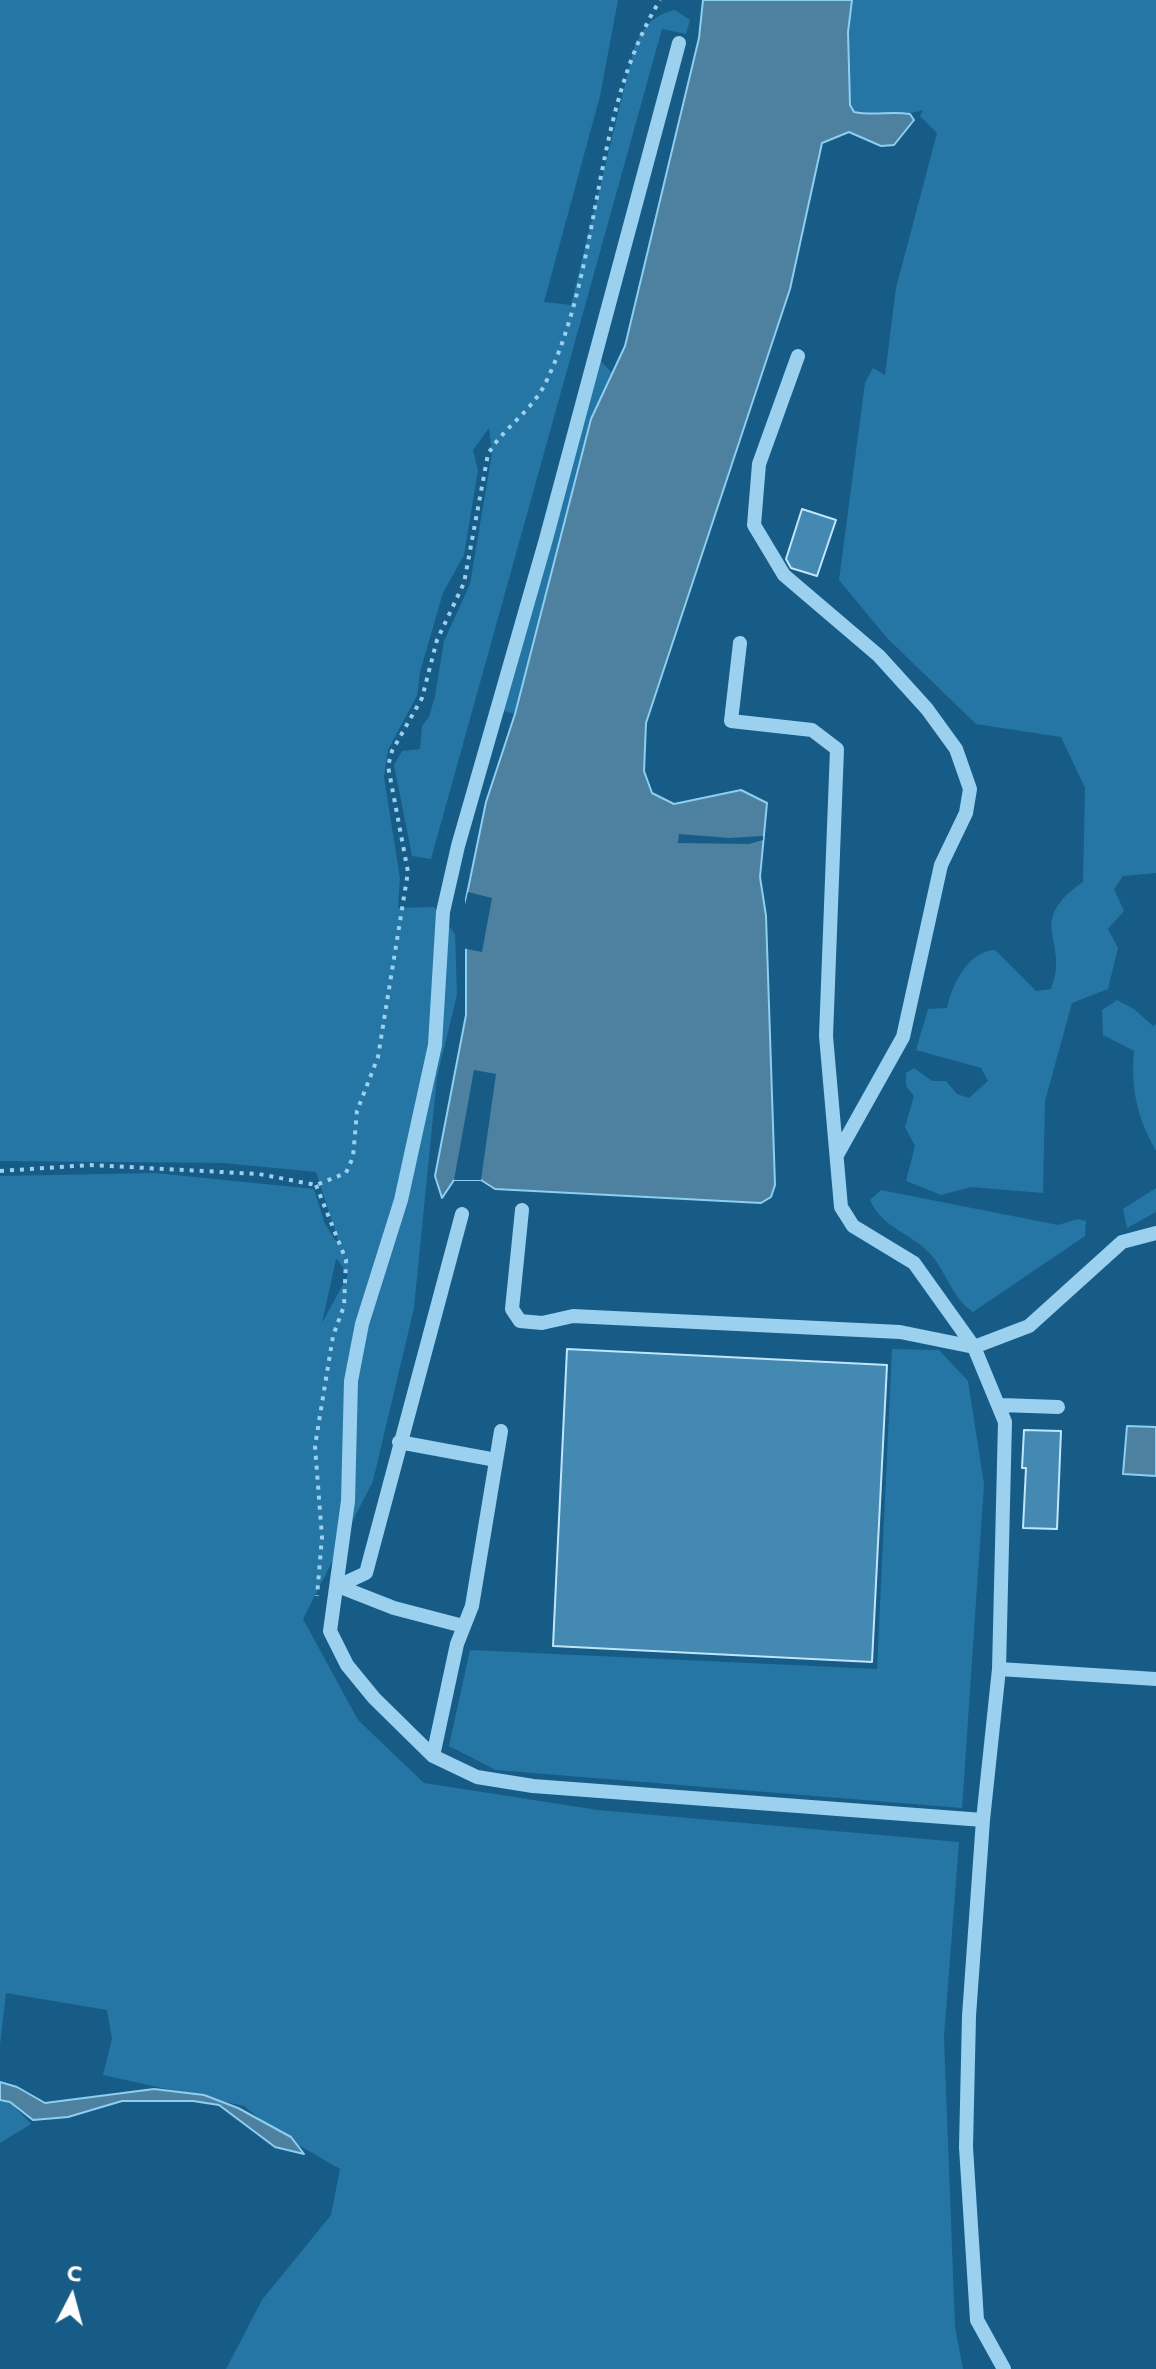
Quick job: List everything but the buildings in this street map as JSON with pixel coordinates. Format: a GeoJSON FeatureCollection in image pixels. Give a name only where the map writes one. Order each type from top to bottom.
{"type":"FeatureCollection","features":[{"type":"Feature","properties":{"kind":"street"},"geometry":{"type":"LineString","coordinates":[[679,43],[443,912],[435,1045],[401,1200],[362,1324],[351,1381],[348,1501],[330,1631],[347,1665],[399,1726],[433,1756],[477,1777],[533,1786],[983,1820]]}},
{"type":"Feature","properties":{"kind":"street"},"geometry":{"type":"LineString","coordinates":[[798,356],[759,464],[754,525],[784,575],[879,656],[927,709],[956,749],[970,789],[966,813],[941,865],[903,1037],[855,1128],[837,1155]]}},
{"type":"Feature","properties":{"kind":"street"},"geometry":{"type":"LineString","coordinates":[[740,643],[731,721],[812,730],[837,749],[826,1036],[841,1207],[853,1226],[914,1263],[974,1347],[1001,1405],[1005,1422],[999,1669],[983,1820],[969,2016],[966,2147],[977,2320],[1004,2369]]}},
{"type":"Feature","properties":{"kind":"street"},"geometry":{"type":"LineString","coordinates":[[522,1210],[512,1309],[520,1321],[542,1323],[573,1316],[900,1332],[974,1347],[1029,1326],[1122,1242],[1156,1233]]}},
{"type":"Feature","properties":{"kind":"street"},"geometry":{"type":"LineString","coordinates":[[338,1586],[366,1573],[462,1214]]}},
{"type":"Feature","properties":{"kind":"street"},"geometry":{"type":"LineString","coordinates":[[1001,1405],[1058,1407]]}},
{"type":"Feature","properties":{"kind":"street"},"geometry":{"type":"LineString","coordinates":[[433,1756],[463,1626],[472,1606],[501,1431]]}},
{"type":"Feature","properties":{"kind":"street"},"geometry":{"type":"LineString","coordinates":[[399,1442],[496,1460]]}},
{"type":"Feature","properties":{"kind":"street"},"geometry":{"type":"LineString","coordinates":[[338,1586],[394,1608],[463,1626]]}},
{"type":"Feature","properties":{"kind":"street"},"geometry":{"type":"LineString","coordinates":[[999,1669],[1156,1679]]}},
{"type":"Feature","properties":{"kind":"path"},"geometry":{"type":"LineString","coordinates":[[0,1171],[90,1165],[259,1174],[316,1185],[346,1173],[353,1157],[357,1111],[378,1057],[408,872],[389,774],[392,751],[422,698],[437,640],[464,583],[488,454],[496,441],[531,409],[555,361],[585,257],[634,48],[660,0]]}},
{"type":"Feature","properties":{"kind":"path"},"geometry":{"type":"LineString","coordinates":[[316,1185],[346,1260],[344,1306],[333,1336],[315,1446],[322,1537],[316,1575],[318,1601]]}},
{"type":"Feature","properties":{"kind":"shaded area"},"geometry":{"type":"Polygon","coordinates":[[[0,0],[618,0],[600,96],[544,302],[571,305],[634,48],[649,23],[675,10],[690,20],[686,34],[662,29],[431,859],[412,856],[394,765],[402,751],[420,749],[422,726],[429,717],[435,696],[444,641],[470,584],[492,453],[489,428],[473,450],[478,470],[464,555],[443,593],[420,672],[417,696],[388,750],[384,777],[400,878],[398,908],[434,907],[455,934],[457,995],[437,1077],[414,1308],[373,1481],[303,1619],[358,1720],[424,1783],[598,1810],[959,1842],[944,2037],[955,2327],[963,2369],[226,2369],[262,2300],[331,2215],[340,2169],[276,2132],[244,2106],[103,2075],[112,2039],[107,2010],[6,1993],[0,2045],[0,1176],[155,1173],[314,1189],[325,1224],[337,1243],[338,1240],[316,1172],[223,1163],[0,1161],[0,0]],[[337,1259],[322,1323],[348,1275],[337,1259]]]}},
{"type":"Feature","properties":{"kind":"shaded area"},"geometry":{"type":"Polygon","coordinates":[[[703,0],[852,0],[848,32],[850,105],[854,112],[910,114],[914,120],[894,145],[881,146],[849,132],[822,143],[790,289],[646,723],[644,771],[652,793],[674,804],[741,790],[767,803],[760,877],[766,916],[775,1185],[771,1197],[761,1203],[495,1189],[481,1180],[454,1180],[442,1198],[435,1176],[466,1015],[466,899],[486,802],[515,714],[591,419],[625,346],[699,38],[703,0]]]}},
{"type":"Feature","properties":{"kind":"shaded area"},"geometry":{"type":"Polygon","coordinates":[[[852,0],[1156,0],[1156,873],[1123,876],[1114,889],[1124,911],[1108,929],[1118,948],[1108,989],[1072,1003],[1045,1101],[1043,1193],[971,1187],[941,1195],[906,1181],[915,1146],[905,1127],[914,1096],[906,1086],[906,1073],[914,1068],[932,1081],[946,1081],[957,1094],[969,1098],[988,1081],[981,1068],[916,1050],[928,1009],[947,1008],[957,980],[969,963],[985,952],[995,950],[1036,991],[1051,989],[1056,972],[1052,921],[1065,896],[1083,882],[1085,788],[1061,737],[976,724],[887,638],[839,580],[865,383],[873,368],[885,375],[896,288],[937,133],[920,116],[923,110],[888,115],[853,112],[850,105],[848,32],[852,0]]]}},
{"type":"Feature","properties":{"kind":"shaded area"},"geometry":{"type":"Polygon","coordinates":[[[601,361],[612,373],[591,419],[515,714],[497,709],[592,368],[601,361]]]}},
{"type":"Feature","properties":{"kind":"shaded area"},"geometry":{"type":"Polygon","coordinates":[[[1117,1000],[1134,1009],[1153,1026],[1156,1024],[1156,1151],[1137,1103],[1134,1051],[1103,1035],[1102,1010],[1117,1000]]]}},
{"type":"Feature","properties":{"kind":"shaded area"},"geometry":{"type":"Polygon","coordinates":[[[1156,1188],[1156,1212],[1127,1228],[1123,1209],[1156,1188]]]}},
{"type":"Feature","properties":{"kind":"shaded area"},"geometry":{"type":"Polygon","coordinates":[[[881,1190],[1058,1225],[1078,1219],[1086,1221],[1085,1236],[973,1312],[961,1301],[926,1249],[890,1225],[875,1210],[870,1200],[881,1190]]]}},
{"type":"Feature","properties":{"kind":"shaded area"},"geometry":{"type":"Polygon","coordinates":[[[892,1349],[939,1350],[968,1381],[984,1484],[962,1808],[496,1770],[449,1746],[470,1650],[877,1669],[892,1349]]]}},
{"type":"Feature","properties":{"kind":"shaded area"},"geometry":{"type":"Polygon","coordinates":[[[1127,1426],[1156,1427],[1156,1476],[1123,1474],[1127,1426]]]}},
{"type":"Feature","properties":{"kind":"shaded area"},"geometry":{"type":"Polygon","coordinates":[[[0,2082],[17,2087],[45,2103],[154,2089],[204,2095],[238,2108],[291,2137],[304,2154],[275,2147],[219,2105],[193,2101],[122,2101],[68,2117],[33,2120],[10,2102],[0,2100],[0,2082]]]}},
{"type":"Feature","properties":{"kind":"shaded area"},"geometry":{"type":"Polygon","coordinates":[[[0,2100],[10,2102],[31,2124],[0,2143],[0,2100]]]}},
{"type":"Feature","properties":{"kind":"pier"},"geometry":{"type":"Polygon","coordinates":[[[679,834],[729,838],[763,836],[763,840],[749,844],[678,843],[679,834]]]}},
{"type":"Feature","properties":{"kind":"pier"},"geometry":{"type":"Polygon","coordinates":[[[468,892],[492,898],[482,952],[462,948],[462,917],[468,892]]]}},
{"type":"Feature","properties":{"kind":"pier"},"geometry":{"type":"Polygon","coordinates":[[[474,1070],[496,1074],[481,1180],[454,1180],[474,1070]]]}}]}
